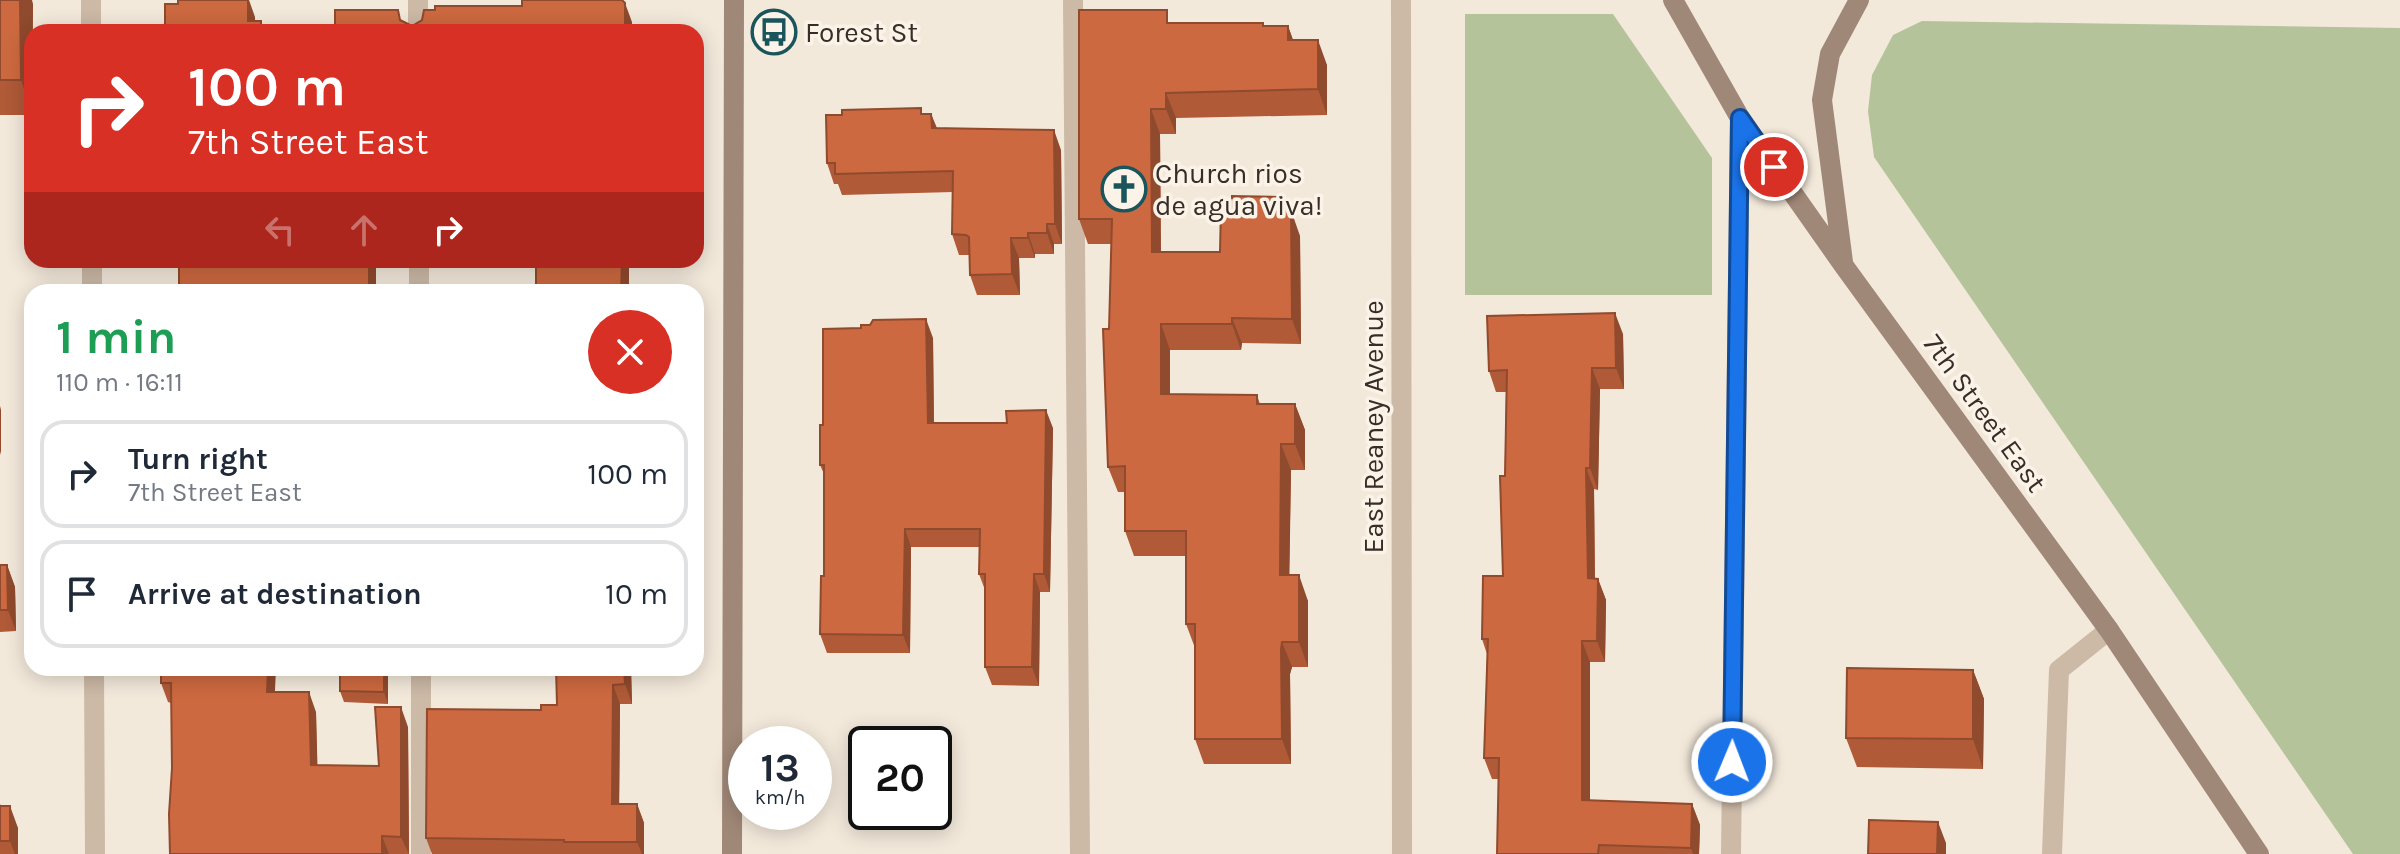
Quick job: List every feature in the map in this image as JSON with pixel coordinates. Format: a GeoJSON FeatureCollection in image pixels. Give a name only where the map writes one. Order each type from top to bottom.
{"type":"FeatureCollection","features":[{"type":"Feature","properties":{"kind":"street"},"geometry":{"type":"LineString","coordinates":[[91,0],[91,24]]}},
{"type":"Feature","properties":{"kind":"street"},"geometry":{"type":"LineString","coordinates":[[418,0],[418,24]]}},
{"type":"Feature","properties":{"kind":"street"},"geometry":{"type":"LineString","coordinates":[[732,854],[734,0]]}},
{"type":"Feature","properties":{"kind":"street"},"geometry":{"type":"LineString","coordinates":[[1073,0],[1080,854]]}},
{"type":"Feature","properties":{"kind":"street","name":"East Reaney Avenue"},"geometry":{"type":"LineString","coordinates":[[1401,0],[1402,854]]}},
{"type":"Feature","properties":{"kind":"street","name":"7th Street East"},"geometry":{"type":"LineString","coordinates":[[1673,0],[1740,118],[2109,630],[2259,854]]}},
{"type":"Feature","properties":{"kind":"street"},"geometry":{"type":"LineString","coordinates":[[1844,266],[1822,100],[1830,54],[1859,0]]}},
{"type":"Feature","properties":{"kind":"street"},"geometry":{"type":"LineString","coordinates":[[1731,854],[1740,118]]}},
{"type":"Feature","properties":{"kind":"street"},"geometry":{"type":"LineString","coordinates":[[2052,854],[2059,670],[2109,630]]}},
{"type":"Feature","properties":{"kind":"street"},"geometry":{"type":"LineString","coordinates":[[94,676],[95,854]]}},
{"type":"Feature","properties":{"kind":"street"},"geometry":{"type":"LineString","coordinates":[[421,676],[421,854]]}},
{"type":"Feature","properties":{"kind":"green space"},"geometry":{"type":"Polygon","coordinates":[[[1465,14],[1613,14],[1712,158],[1712,295],[1465,295],[1465,14]]]}},
{"type":"Feature","properties":{"kind":"green space"},"geometry":{"type":"Polygon","coordinates":[[[1922,21],[2400,28],[2400,854],[2353,854],[1874,157],[1868,111],[1872,75],[1893,35],[1922,21]]]}},
{"type":"Feature","properties":{"kind":"building"},"geometry":{"type":"Polygon","coordinates":[[[0,0],[20,0],[21,80],[0,80],[0,0]]]}},
{"type":"Feature","properties":{"kind":"building"},"geometry":{"type":"Polygon","coordinates":[[[178,0],[248,0],[248,21],[261,21],[261,24],[165,24],[165,4],[178,4],[178,0]]]}},
{"type":"Feature","properties":{"kind":"building"},"geometry":{"type":"Polygon","coordinates":[[[522,0],[622,0],[625,3],[625,24],[415,24],[422,20],[424,10],[435,10],[435,6],[522,6],[522,0]]]}},
{"type":"Feature","properties":{"kind":"building"},"geometry":{"type":"Polygon","coordinates":[[[335,10],[398,10],[400,20],[408,24],[335,24],[335,10]]]}},
{"type":"Feature","properties":{"kind":"building"},"geometry":{"type":"Polygon","coordinates":[[[1079,10],[1167,10],[1167,23],[1263,23],[1263,26],[1288,26],[1288,40],[1318,40],[1318,89],[1166,93],[1166,109],[1151,109],[1152,252],[1220,252],[1221,207],[1225,207],[1225,201],[1232,201],[1232,196],[1279,197],[1278,210],[1291,210],[1292,319],[1232,318],[1232,324],[1161,324],[1161,394],[1257,395],[1257,404],[1295,404],[1295,444],[1281,444],[1280,575],[1299,575],[1299,642],[1282,642],[1282,739],[1195,739],[1195,624],[1186,624],[1186,531],[1125,531],[1125,466],[1108,467],[1103,329],[1109,329],[1112,219],[1079,219],[1079,10]]]}},
{"type":"Feature","properties":{"kind":"building"},"geometry":{"type":"Polygon","coordinates":[[[921,108],[921,114],[931,114],[932,128],[1054,130],[1055,224],[1047,224],[1047,233],[1028,233],[1028,238],[1011,238],[1012,274],[970,275],[969,237],[952,234],[953,171],[835,174],[835,163],[827,163],[826,115],[842,115],[842,110],[921,108]]]}},
{"type":"Feature","properties":{"kind":"building"},"geometry":{"type":"Polygon","coordinates":[[[179,268],[369,268],[369,284],[179,284],[179,268]]]}},
{"type":"Feature","properties":{"kind":"building"},"geometry":{"type":"Polygon","coordinates":[[[536,268],[622,268],[621,284],[536,284],[536,268]]]}},
{"type":"Feature","properties":{"kind":"building"},"geometry":{"type":"Polygon","coordinates":[[[1615,313],[1616,368],[1592,368],[1590,468],[1586,468],[1588,578],[1598,579],[1597,641],[1582,641],[1582,800],[1692,804],[1691,848],[1599,845],[1598,854],[1497,854],[1499,758],[1484,758],[1488,639],[1482,639],[1483,576],[1503,576],[1500,476],[1505,476],[1507,370],[1489,371],[1487,316],[1615,313]]]}},
{"type":"Feature","properties":{"kind":"building"},"geometry":{"type":"Polygon","coordinates":[[[926,319],[928,423],[1007,423],[1006,411],[1046,410],[1044,574],[1034,574],[1032,667],[985,667],[985,574],[979,574],[980,529],[905,529],[903,635],[820,634],[821,576],[824,576],[824,465],[820,465],[823,329],[861,328],[861,325],[870,325],[873,320],[926,319]]]}},
{"type":"Feature","properties":{"kind":"building"},"geometry":{"type":"Polygon","coordinates":[[[0,565],[7,565],[8,610],[0,610],[0,565]]]}},
{"type":"Feature","properties":{"kind":"building"},"geometry":{"type":"Polygon","coordinates":[[[1847,668],[1973,670],[1973,739],[1846,738],[1847,668]]]}},
{"type":"Feature","properties":{"kind":"building"},"geometry":{"type":"Polygon","coordinates":[[[161,676],[268,676],[267,692],[309,692],[311,765],[379,766],[375,707],[401,707],[401,837],[382,836],[382,854],[170,854],[171,683],[161,683],[161,676]]]}},
{"type":"Feature","properties":{"kind":"building"},"geometry":{"type":"Polygon","coordinates":[[[340,676],[384,676],[384,692],[340,691],[340,676]]]}},
{"type":"Feature","properties":{"kind":"building"},"geometry":{"type":"Polygon","coordinates":[[[556,676],[624,676],[625,684],[613,685],[612,804],[637,804],[637,842],[426,838],[427,709],[541,710],[541,705],[557,705],[556,676]]]}},
{"type":"Feature","properties":{"kind":"building"},"geometry":{"type":"Polygon","coordinates":[[[0,806],[10,806],[10,841],[0,841],[0,806]]]}},
{"type":"Feature","properties":{"kind":"building"},"geometry":{"type":"Polygon","coordinates":[[[1869,820],[1938,822],[1937,854],[1868,854],[1869,820]]]}},
{"type":"Feature","properties":{"kind":"place","name":"Forest St"},"geometry":{"type":"Point","coordinates":[774,32]}},
{"type":"Feature","properties":{"kind":"place","name":"Church rios de agua viva!"},"geometry":{"type":"Point","coordinates":[1124,189]}},
{"type":"Feature","properties":{"kind":"route"},"geometry":{"type":"LineString","coordinates":[[1732,762],[1740,118],[1774,167]]}}]}
